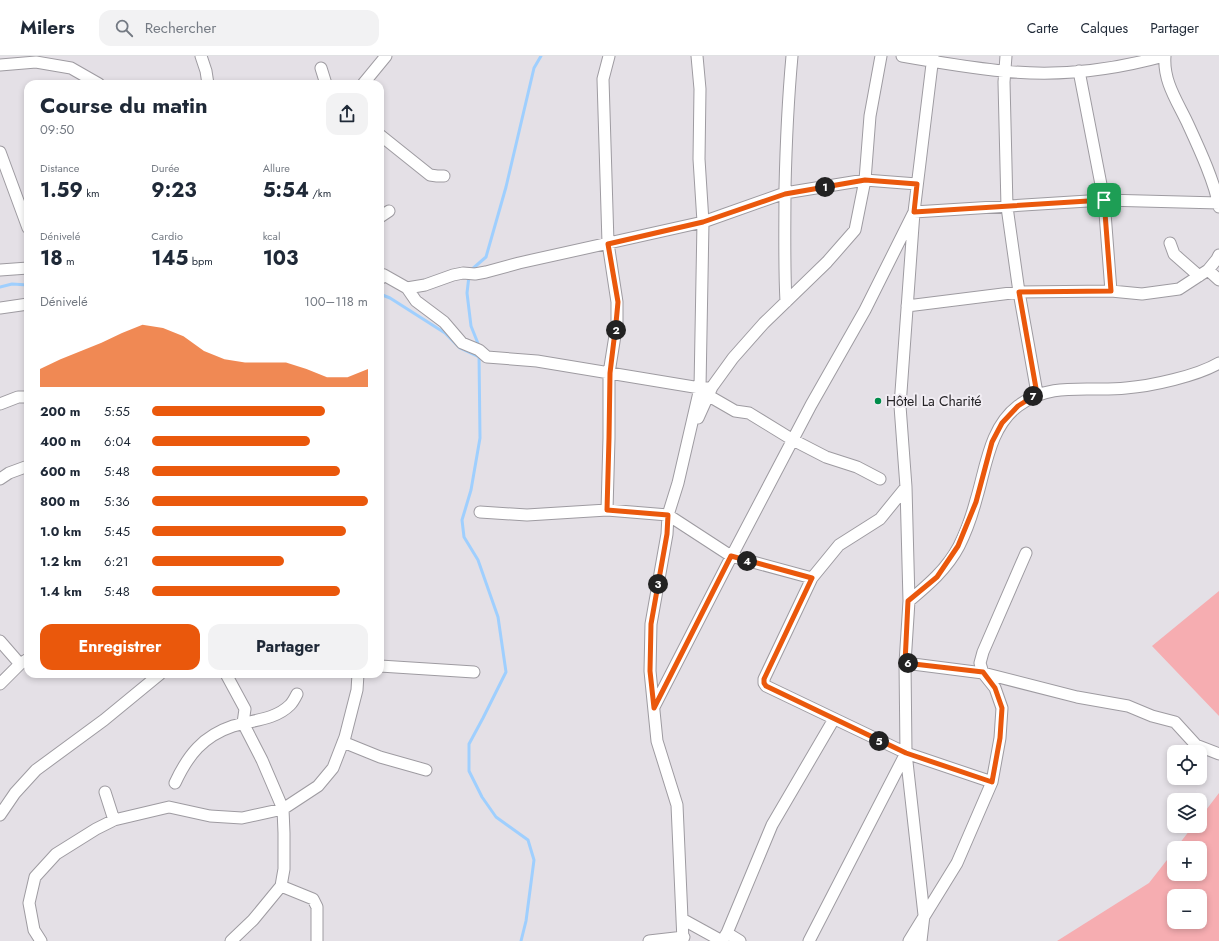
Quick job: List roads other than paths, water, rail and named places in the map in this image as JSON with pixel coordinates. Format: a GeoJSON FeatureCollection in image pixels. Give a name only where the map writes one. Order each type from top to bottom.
{"type":"FeatureCollection","features":[{"type":"Feature","properties":{"kind":"street"},"geometry":{"type":"LineString","coordinates":[[202,56],[207,80]]}},
{"type":"Feature","properties":{"kind":"street"},"geometry":{"type":"LineString","coordinates":[[366,80],[386,56]]}},
{"type":"Feature","properties":{"kind":"street"},"geometry":{"type":"LineString","coordinates":[[607,510],[610,373],[618,302],[608,244],[603,79],[609,56]]}},
{"type":"Feature","properties":{"kind":"street"},"geometry":{"type":"LineString","coordinates":[[697,56],[700,89],[699,159],[703,222],[707,390]]}},
{"type":"Feature","properties":{"kind":"street"},"geometry":{"type":"LineString","coordinates":[[786,302],[784,267],[787,107],[792,56]]}},
{"type":"Feature","properties":{"kind":"street"},"geometry":{"type":"LineString","coordinates":[[649,941],[684,939],[677,805],[657,741],[650,671],[651,624],[667,534],[668,515],[678,483],[689,437],[707,390],[754,334],[827,262],[855,230],[865,180],[870,116],[881,56]]}},
{"type":"Feature","properties":{"kind":"street"},"geometry":{"type":"LineString","coordinates":[[902,56],[932,59],[1005,72],[1065,73],[1098,70],[1143,62],[1164,56],[1164,67],[1170,88],[1187,122],[1210,176],[1219,207]]}},
{"type":"Feature","properties":{"kind":"street"},"geometry":{"type":"LineString","coordinates":[[1006,56],[1007,207],[1019,292],[1037,394]]}},
{"type":"Feature","properties":{"kind":"street"},"geometry":{"type":"LineString","coordinates":[[921,941],[924,915],[906,753],[905,663],[908,601],[906,487],[900,406],[914,212],[932,59]]}},
{"type":"Feature","properties":{"kind":"street"},"geometry":{"type":"LineString","coordinates":[[0,66],[36,62],[71,68],[92,80]]}},
{"type":"Feature","properties":{"kind":"street"},"geometry":{"type":"LineString","coordinates":[[321,68],[325,80]]}},
{"type":"Feature","properties":{"kind":"street"},"geometry":{"type":"LineString","coordinates":[[1079,71],[1104,200],[1111,291]]}},
{"type":"Feature","properties":{"kind":"street"},"geometry":{"type":"LineString","coordinates":[[384,137],[430,174],[444,176]]}},
{"type":"Feature","properties":{"kind":"street"},"geometry":{"type":"LineString","coordinates":[[0,152],[24,217]]}},
{"type":"Feature","properties":{"kind":"street"},"geometry":{"type":"LineString","coordinates":[[407,288],[425,285],[453,275],[486,272],[519,263],[703,222],[785,194],[865,180],[917,184]]}},
{"type":"Feature","properties":{"kind":"street"},"geometry":{"type":"LineString","coordinates":[[914,212],[1104,200],[1218,203]]}},
{"type":"Feature","properties":{"kind":"street"},"geometry":{"type":"LineString","coordinates":[[654,708],[731,556],[865,310],[914,212]]}},
{"type":"Feature","properties":{"kind":"street"},"geometry":{"type":"LineString","coordinates":[[1170,243],[1174,254],[1204,273],[1219,280]]}},
{"type":"Feature","properties":{"kind":"street"},"geometry":{"type":"LineString","coordinates":[[907,306],[1019,292],[1111,291],[1142,294],[1179,289],[1204,273],[1219,255]]}},
{"type":"Feature","properties":{"kind":"street"},"geometry":{"type":"LineString","coordinates":[[0,270],[24,268]]}},
{"type":"Feature","properties":{"kind":"street"},"geometry":{"type":"LineString","coordinates":[[384,275],[407,288],[416,302],[444,322],[462,343],[479,350],[487,356],[537,361],[707,390],[735,412],[749,413],[793,440],[826,457],[857,467],[880,479]]}},
{"type":"Feature","properties":{"kind":"street"},"geometry":{"type":"LineString","coordinates":[[0,308],[24,305]]}},
{"type":"Feature","properties":{"kind":"street"},"geometry":{"type":"LineString","coordinates":[[908,601],[937,577],[958,546],[976,502],[992,442],[1002,423],[1018,406],[1037,394],[1056,390],[1126,388],[1171,380],[1212,367],[1219,363]]}},
{"type":"Feature","properties":{"kind":"street"},"geometry":{"type":"LineString","coordinates":[[0,404],[18,397],[24,397]]}},
{"type":"Feature","properties":{"kind":"street"},"geometry":{"type":"LineString","coordinates":[[0,479],[24,468]]}},
{"type":"Feature","properties":{"kind":"street"},"geometry":{"type":"LineString","coordinates":[[906,487],[880,519],[839,545],[812,578],[764,679],[764,683],[766,686],[906,753],[992,782]]}},
{"type":"Feature","properties":{"kind":"street"},"geometry":{"type":"LineString","coordinates":[[480,512],[527,515],[607,510],[668,515],[731,556],[812,578]]}},
{"type":"Feature","properties":{"kind":"street"},"geometry":{"type":"LineString","coordinates":[[908,941],[957,863],[992,782],[1000,738],[1002,708],[995,688],[983,672],[980,663],[983,652],[1026,553]]}},
{"type":"Feature","properties":{"kind":"street"},"geometry":{"type":"LineString","coordinates":[[0,641],[24,661],[0,684]]}},
{"type":"Feature","properties":{"kind":"street"},"geometry":{"type":"LineString","coordinates":[[905,663],[983,672],[1077,697],[1128,706],[1152,716],[1175,722],[1196,745],[1219,754]]}},
{"type":"Feature","properties":{"kind":"street"},"geometry":{"type":"LineString","coordinates":[[384,666],[474,672]]}},
{"type":"Feature","properties":{"kind":"street"},"geometry":{"type":"LineString","coordinates":[[0,815],[16,793],[36,770],[104,720],[155,678]]}},
{"type":"Feature","properties":{"kind":"street"},"geometry":{"type":"LineString","coordinates":[[228,678],[245,709],[243,723],[262,760],[283,809],[284,869],[281,886],[253,920],[231,941]]}},
{"type":"Feature","properties":{"kind":"street"},"geometry":{"type":"LineString","coordinates":[[41,941],[34,930],[29,903],[35,878],[56,854],[96,829],[114,820],[169,807],[210,816],[242,818],[283,809],[318,786],[333,768],[343,742],[357,690],[358,678]]}},
{"type":"Feature","properties":{"kind":"street"},"geometry":{"type":"LineString","coordinates":[[175,783],[188,759],[198,745],[215,734],[231,727],[263,719],[278,713],[291,705],[297,694]]}},
{"type":"Feature","properties":{"kind":"street"},"geometry":{"type":"LineString","coordinates":[[682,919],[722,941],[727,933],[772,825],[834,719]]}},
{"type":"Feature","properties":{"kind":"street"},"geometry":{"type":"LineString","coordinates":[[343,742],[380,757],[426,770]]}},
{"type":"Feature","properties":{"kind":"street"},"geometry":{"type":"LineString","coordinates":[[809,941],[906,753]]}},
{"type":"Feature","properties":{"kind":"street"},"geometry":{"type":"LineString","coordinates":[[105,792],[114,820]]}},
{"type":"Feature","properties":{"kind":"street"},"geometry":{"type":"LineString","coordinates":[[281,886],[313,899],[317,907],[317,941]]}},
{"type":"Feature","properties":{"kind":"street"},"geometry":{"type":"LineString","coordinates":[[727,933],[740,941]]}},
{"type":"Feature","properties":{"kind":"waterway"},"geometry":{"type":"LineString","coordinates":[[470,271],[486,257],[506,187],[534,68],[541,56]]}},
{"type":"Feature","properties":{"kind":"waterway"},"geometry":{"type":"LineString","coordinates":[[469,276],[467,293],[471,326],[479,346]]}},
{"type":"Feature","properties":{"kind":"waterway"},"geometry":{"type":"LineString","coordinates":[[0,287],[12,284],[24,285]]}},
{"type":"Feature","properties":{"kind":"waterway"},"geometry":{"type":"LineString","coordinates":[[384,296],[445,333],[460,348],[479,357]]}},
{"type":"Feature","properties":{"kind":"waterway"},"geometry":{"type":"LineString","coordinates":[[479,354],[480,438],[471,490],[462,520],[464,537],[478,560],[498,617],[506,672],[469,744],[469,771],[482,797],[496,817],[528,840],[534,860],[526,921],[521,941]]}},
{"type":"Feature","properties":{"kind":"place","name":"Hôtel La Charité"},"geometry":{"type":"Point","coordinates":[878,401]}}]}
